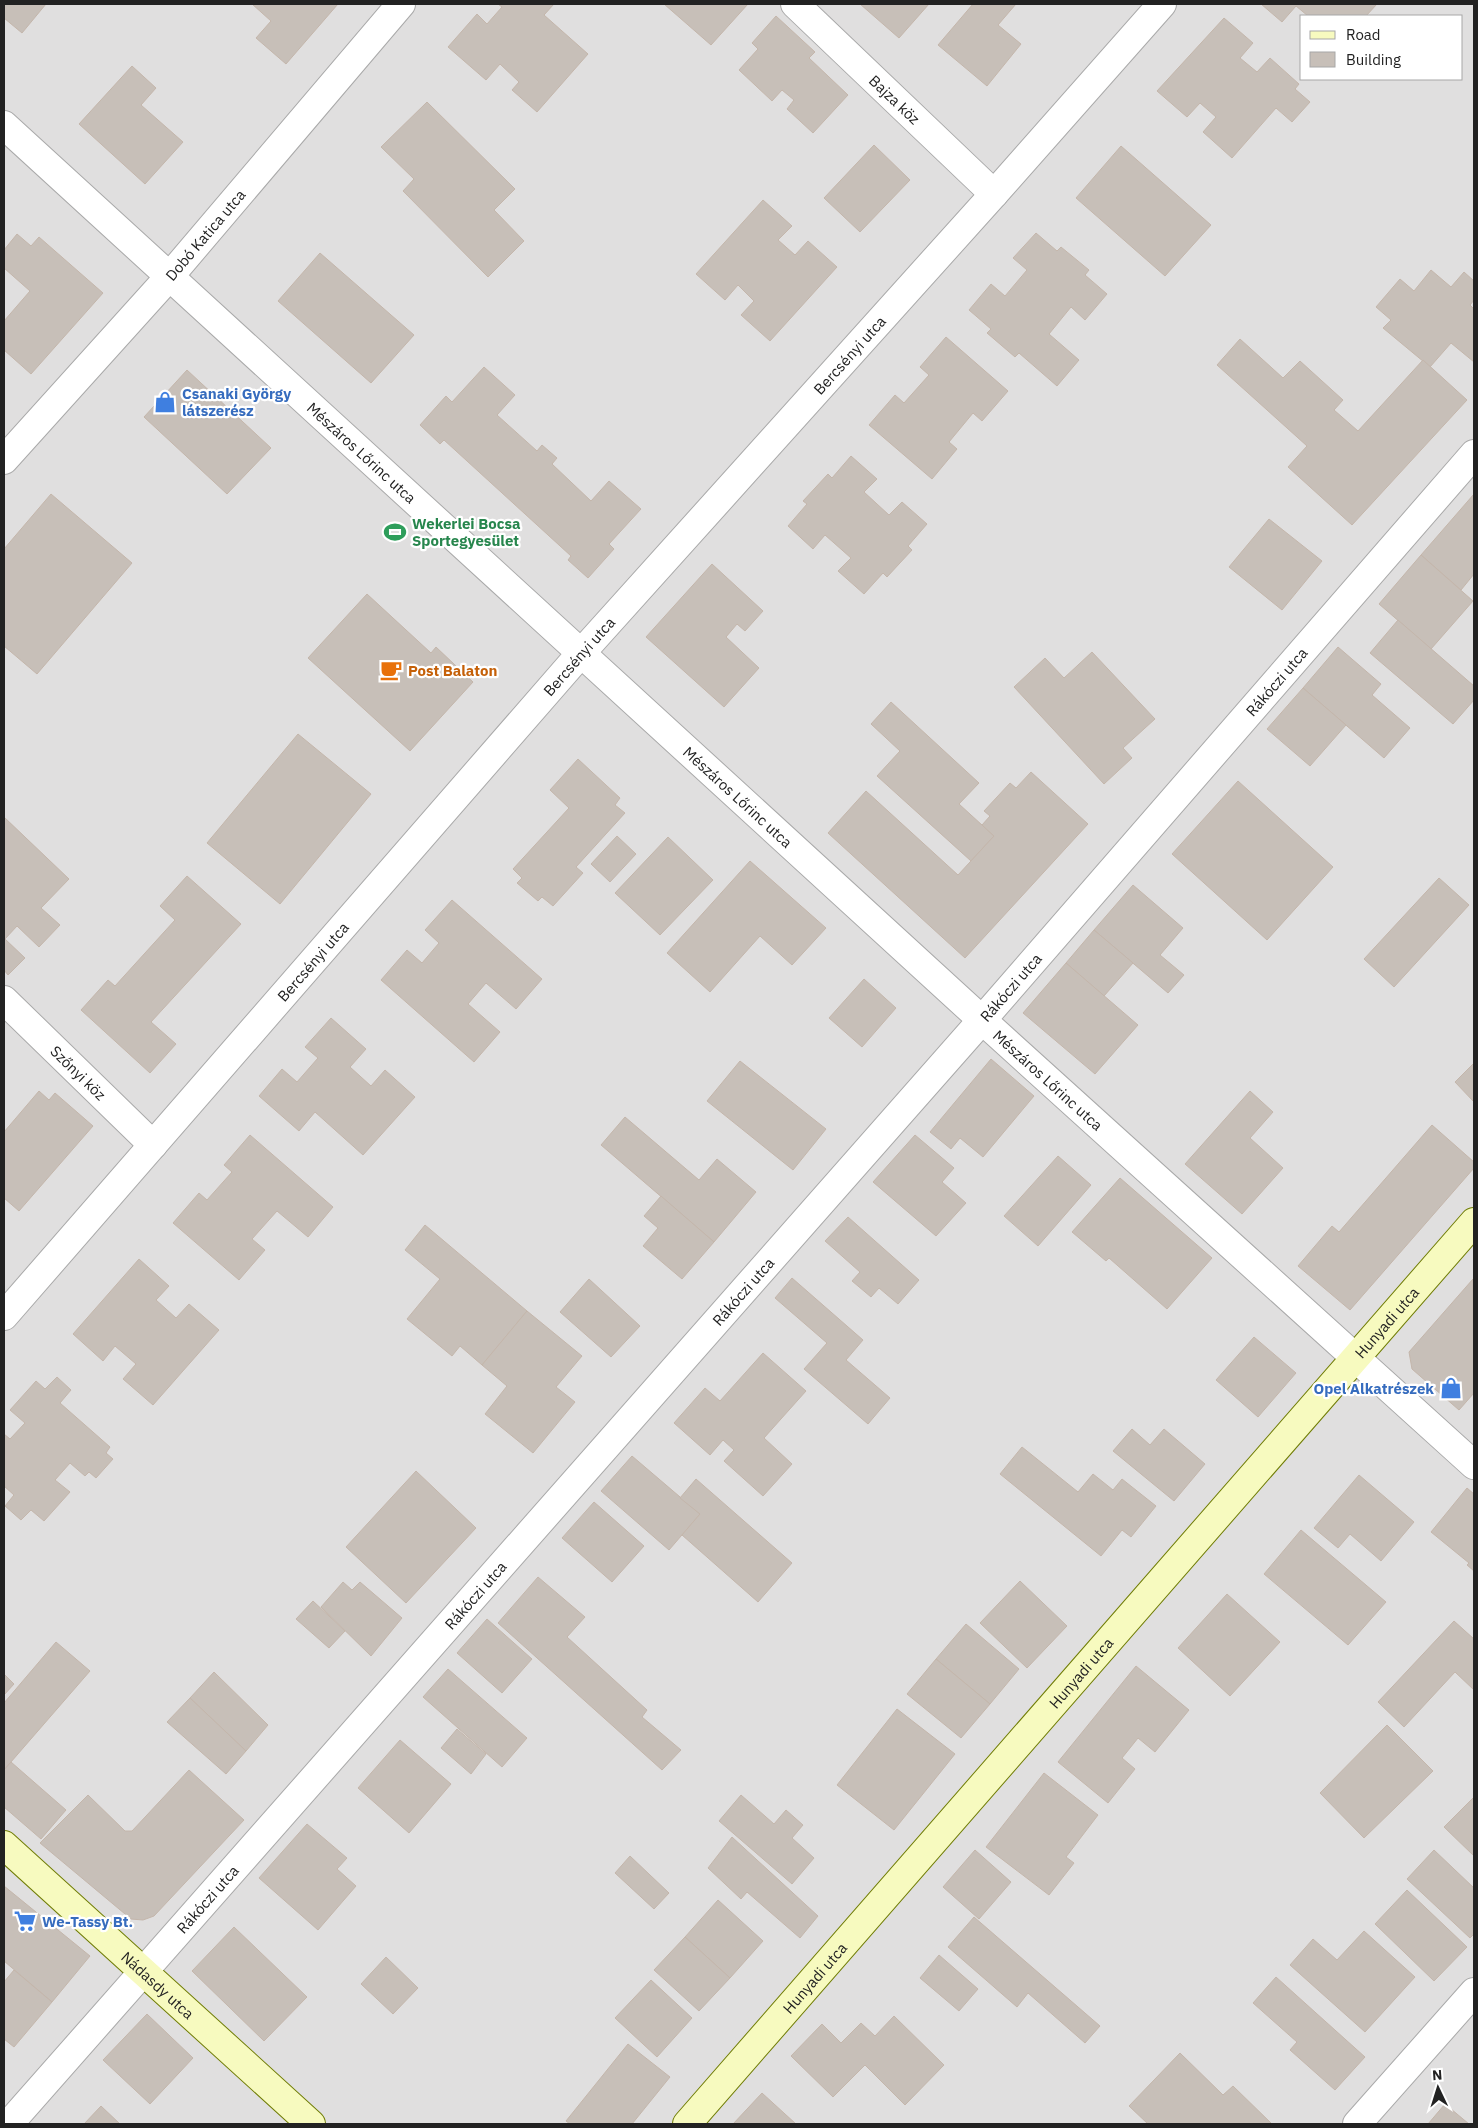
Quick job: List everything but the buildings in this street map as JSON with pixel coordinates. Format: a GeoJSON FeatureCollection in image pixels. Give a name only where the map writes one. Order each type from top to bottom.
{"type":"FeatureCollection","features":[{"type":"Feature","properties":{"kind":"street","name":"Dobó Katica utca"},"geometry":{"type":"LineString","coordinates":[[4,460],[169,278],[401,4]]}},
{"type":"Feature","properties":{"kind":"street","name":"Bajza köz"},"geometry":{"type":"LineString","coordinates":[[795,4],[994,194]]}},
{"type":"Feature","properties":{"kind":"street","name":"Bercsényi utca"},"geometry":{"type":"LineString","coordinates":[[4,1316],[582,652],[994,194],[1162,4]]}},
{"type":"Feature","properties":{"kind":"street","name":"Mészáros Lőrinc utca"},"geometry":{"type":"LineString","coordinates":[[4,125],[982,1020],[1474,1465]]}},
{"type":"Feature","properties":{"kind":"street","name":"Rákóczi utca"},"geometry":{"type":"LineString","coordinates":[[9,2124],[982,1020],[1474,454]]}},
{"type":"Feature","properties":{"kind":"street","name":"Szőnyi köz"},"geometry":{"type":"LineString","coordinates":[[4,1000],[153,1145]]}},
{"type":"Feature","properties":{"kind":"street","name":"Hunyadi utca"},"geometry":{"type":"LineString","coordinates":[[687,2124],[1474,1222]]}},
{"type":"Feature","properties":{"kind":"street","name":"Nádasdy utca"},"geometry":{"type":"LineString","coordinates":[[4,1845],[310,2124]]}},
{"type":"Feature","properties":{"kind":"street"},"geometry":{"type":"LineString","coordinates":[[1357,2124],[1474,1992]]}},
{"type":"Feature","properties":{"kind":"shaded area"},"geometry":{"type":"Polygon","coordinates":[[[4,4],[1474,4],[1474,2124],[4,2124],[4,4]]]}},
{"type":"Feature","properties":{"kind":"place","name":"Csanaki György látszerész"},"geometry":{"type":"Point","coordinates":[165,402]}},
{"type":"Feature","properties":{"kind":"place","name":"Wekerlei Bocsa Sportegyesület"},"geometry":{"type":"Point","coordinates":[395,532]}},
{"type":"Feature","properties":{"kind":"place","name":"Post Balaton"},"geometry":{"type":"Point","coordinates":[391,670]}},
{"type":"Feature","properties":{"kind":"place","name":"Opel Alkatrészek"},"geometry":{"type":"Point","coordinates":[1451,1388]}},
{"type":"Feature","properties":{"kind":"place","name":"We-Tassy Bt."},"geometry":{"type":"Point","coordinates":[25,1921]}}]}
